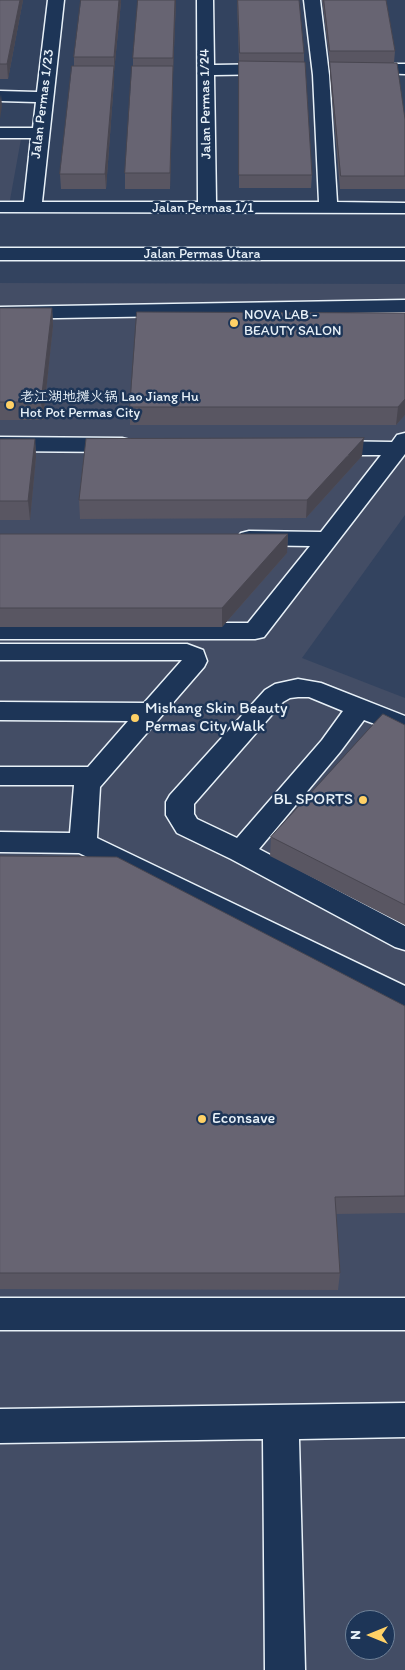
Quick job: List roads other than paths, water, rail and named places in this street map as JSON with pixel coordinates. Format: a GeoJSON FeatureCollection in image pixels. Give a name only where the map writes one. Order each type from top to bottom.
{"type":"FeatureCollection","features":[{"type":"Feature","properties":{"kind":"street","name":"Jalan Permas 1/23"},"geometry":{"type":"LineString","coordinates":[[32,207],[39,133],[56,0]]}},
{"type":"Feature","properties":{"kind":"street","name":"Jalan Permas 1/24"},"geometry":{"type":"LineString","coordinates":[[205,0],[207,208]]}},
{"type":"Feature","properties":{"kind":"street"},"geometry":{"type":"LineString","coordinates":[[312,0],[320,69],[328,208]]}},
{"type":"Feature","properties":{"kind":"street"},"geometry":{"type":"LineString","coordinates":[[205,70],[405,69]]}},
{"type":"Feature","properties":{"kind":"street"},"geometry":{"type":"LineString","coordinates":[[0,96],[44,97]]}},
{"type":"Feature","properties":{"kind":"street"},"geometry":{"type":"LineString","coordinates":[[0,133],[39,133]]}},
{"type":"Feature","properties":{"kind":"street","name":"Jalan Permas 1/1"},"geometry":{"type":"LineString","coordinates":[[0,207],[405,208]]}},
{"type":"Feature","properties":{"kind":"street","name":"Jalan Permas Utara"},"geometry":{"type":"LineString","coordinates":[[0,254],[405,254]]}},
{"type":"Feature","properties":{"kind":"street"},"geometry":{"type":"LineString","coordinates":[[0,313],[405,306]]}},
{"type":"Feature","properties":{"kind":"street"},"geometry":{"type":"LineString","coordinates":[[0,444],[140,446]]}},
{"type":"Feature","properties":{"kind":"street"},"geometry":{"type":"LineString","coordinates":[[309,448],[402,444]]}},
{"type":"Feature","properties":{"kind":"street"},"geometry":{"type":"LineString","coordinates":[[0,631],[255,631],[402,444]]}},
{"type":"Feature","properties":{"kind":"street"},"geometry":{"type":"LineString","coordinates":[[228,538],[328,539]]}},
{"type":"Feature","properties":{"kind":"street"},"geometry":{"type":"LineString","coordinates":[[0,652],[187,652],[194,656],[195,661],[87,784],[83,843]]}},
{"type":"Feature","properties":{"kind":"street"},"geometry":{"type":"LineString","coordinates":[[405,726],[312,689],[284,690],[274,696],[180,802],[180,815],[188,826],[405,939]]}},
{"type":"Feature","properties":{"kind":"street"},"geometry":{"type":"LineString","coordinates":[[241,852],[331,746],[359,708]]}},
{"type":"Feature","properties":{"kind":"street"},"geometry":{"type":"LineString","coordinates":[[0,711],[152,712]]}},
{"type":"Feature","properties":{"kind":"street"},"geometry":{"type":"LineString","coordinates":[[0,776],[94,776]]}},
{"type":"Feature","properties":{"kind":"street"},"geometry":{"type":"LineString","coordinates":[[0,842],[83,843],[405,998]]}},
{"type":"Feature","properties":{"kind":"street"},"geometry":{"type":"LineString","coordinates":[[0,1314],[405,1314]]}},
{"type":"Feature","properties":{"kind":"street"},"geometry":{"type":"LineString","coordinates":[[0,1426],[405,1420]]}},
{"type":"Feature","properties":{"kind":"street"},"geometry":{"type":"LineString","coordinates":[[282,1422],[285,1670]]}},
{"type":"Feature","properties":{"kind":"place","name":"NOVA LAB - BEAUTY SALON"},"geometry":{"type":"Point","coordinates":[234,323]}},
{"type":"Feature","properties":{"kind":"place","name":"老江湖地摊火锅 Lao Jiang Hu Hot Pot Permas City"},"geometry":{"type":"Point","coordinates":[10,405]}},
{"type":"Feature","properties":{"kind":"place","name":"Mishang Skin Beauty Permas City Walk"},"geometry":{"type":"Point","coordinates":[135,718]}},
{"type":"Feature","properties":{"kind":"place","name":"BL SPORTS"},"geometry":{"type":"Point","coordinates":[363,800]}},
{"type":"Feature","properties":{"kind":"place","name":"Econsave"},"geometry":{"type":"Point","coordinates":[202,1119]}}]}
